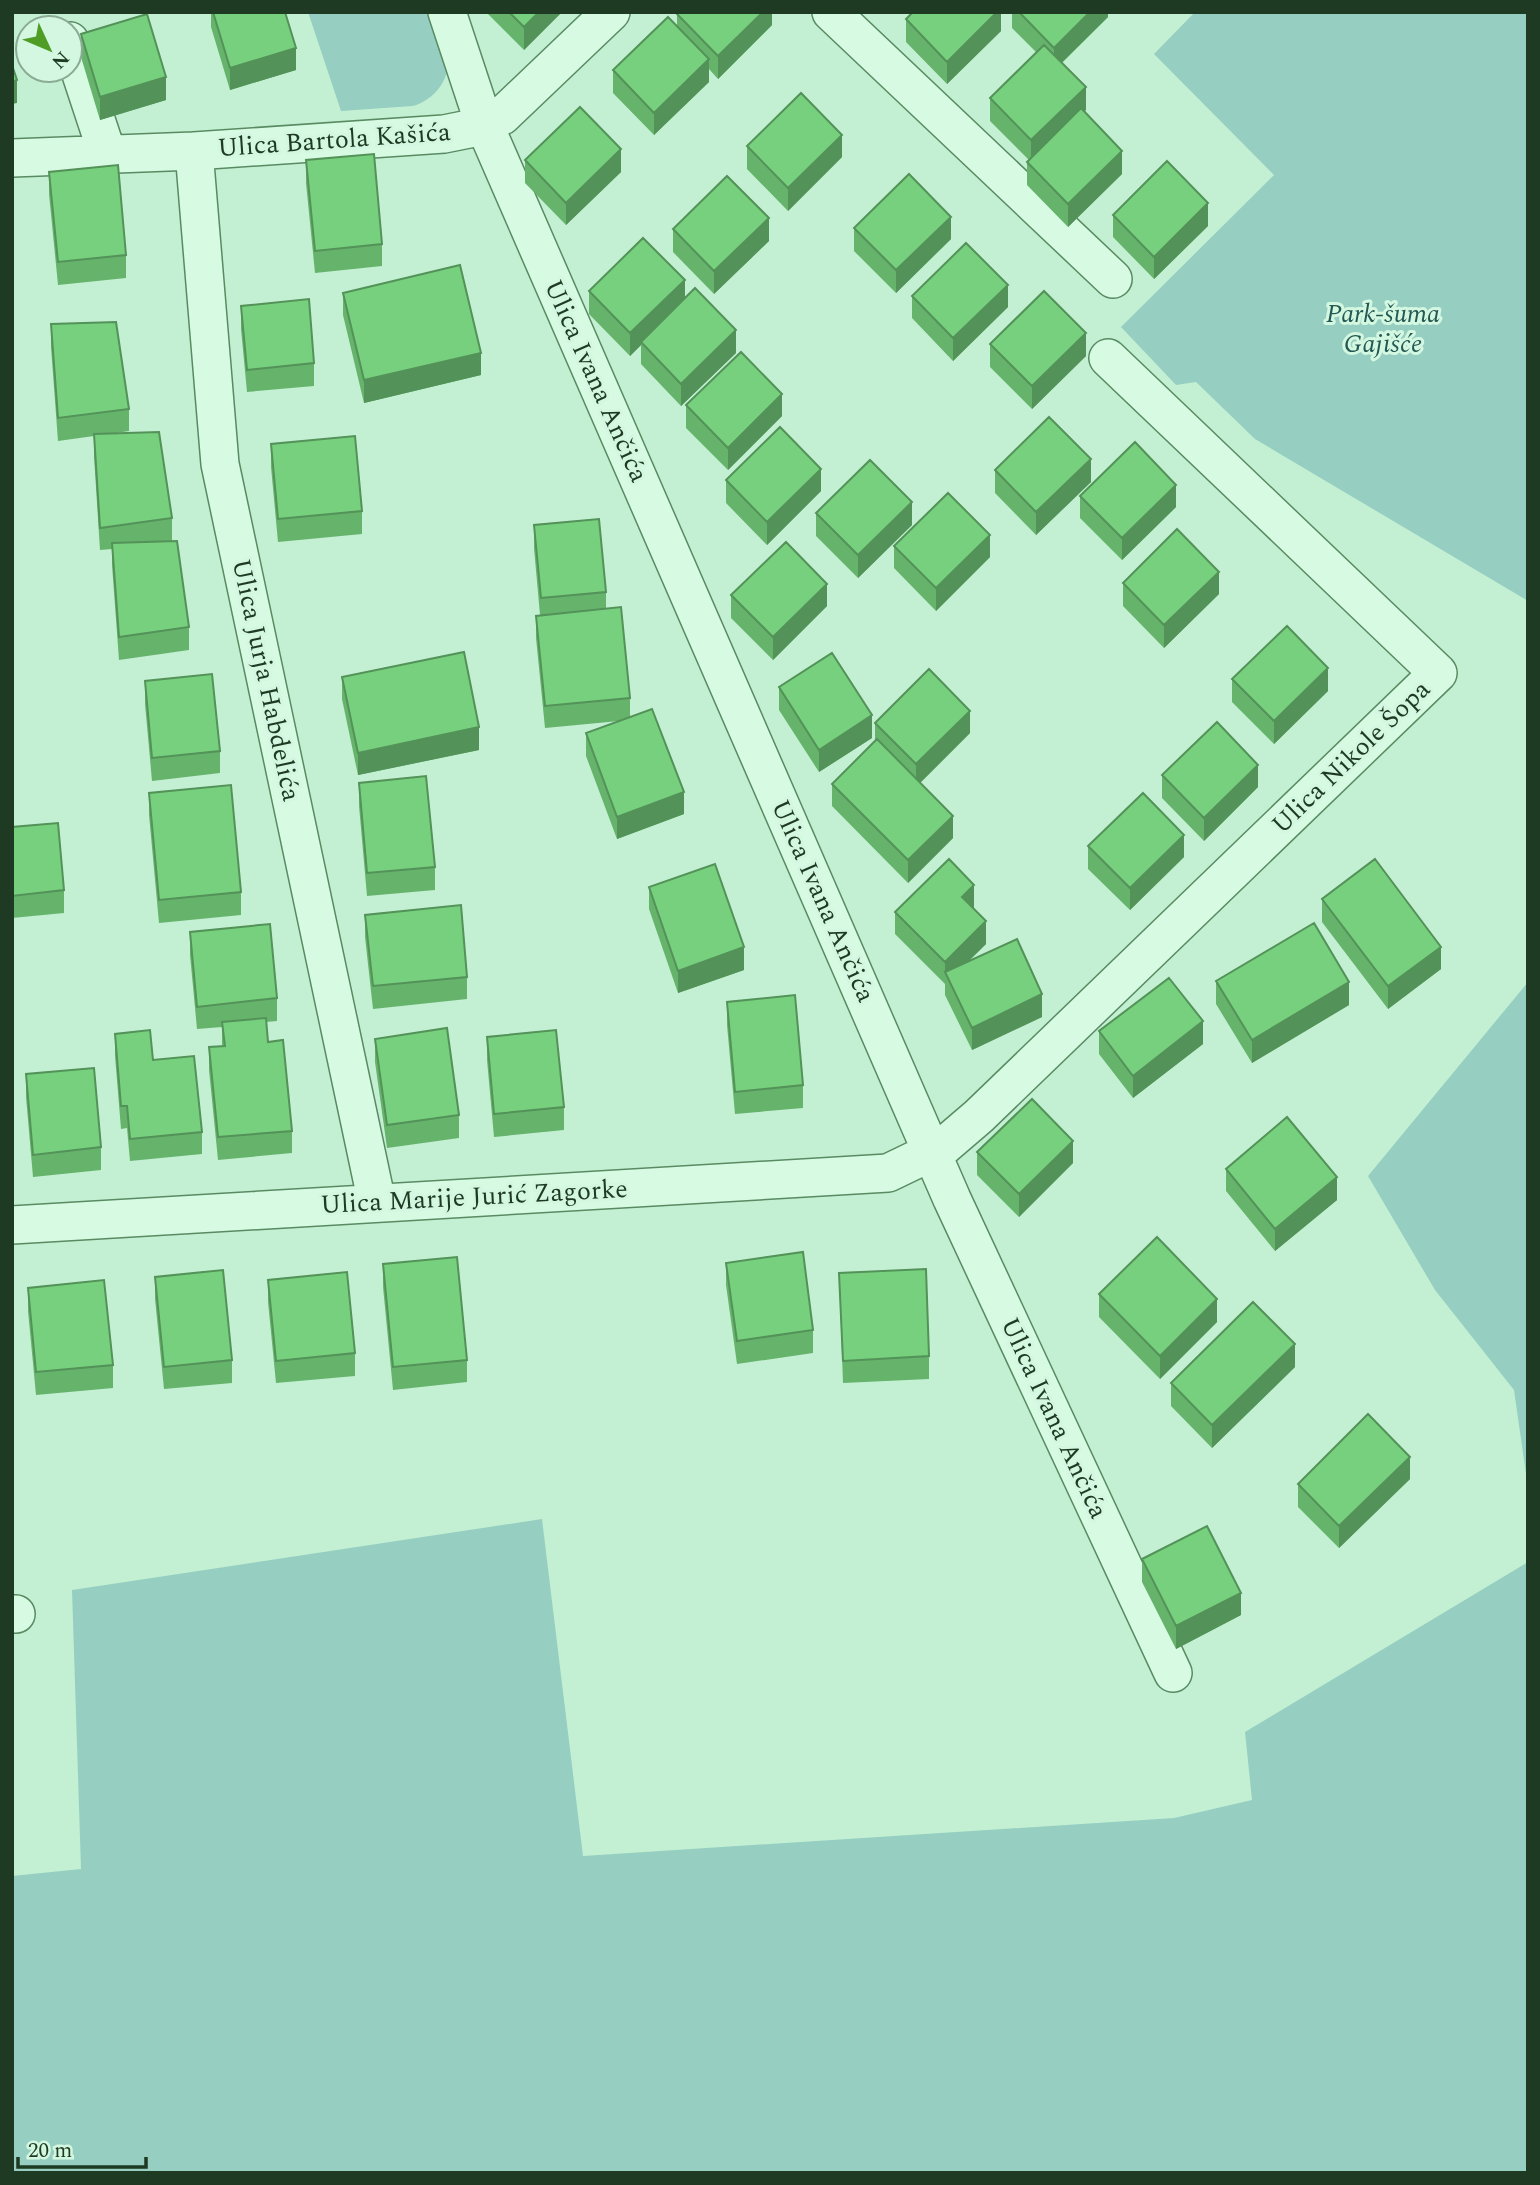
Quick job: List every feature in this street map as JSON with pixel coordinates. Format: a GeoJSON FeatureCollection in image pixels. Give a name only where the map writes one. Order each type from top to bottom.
{"type":"FeatureCollection","features":[{"type":"Feature","properties":{"kind":"street","name":"Ulica Ivana Ančića"},"geometry":{"type":"LineString","coordinates":[[447,12],[484,124],[932,1153],[1173,1673]]}},
{"type":"Feature","properties":{"kind":"street","name":"Ulica Bartola Kašića"},"geometry":{"type":"LineString","coordinates":[[12,158],[194,151],[470,130],[502,116],[611,12]]}},
{"type":"Feature","properties":{"kind":"street"},"geometry":{"type":"LineString","coordinates":[[831,12],[1113,279]]}},
{"type":"Feature","properties":{"kind":"street"},"geometry":{"type":"LineString","coordinates":[[84,83],[107,153]]}},
{"type":"Feature","properties":{"kind":"street","name":"Ulica Jurja Habdelića"},"geometry":{"type":"LineString","coordinates":[[194,151],[220,464],[377,1203]]}},
{"type":"Feature","properties":{"kind":"street","name":"Ulica Nikole Šopa"},"geometry":{"type":"LineString","coordinates":[[932,1153],[979,1116],[1438,673],[1108,358]]}},
{"type":"Feature","properties":{"kind":"street","name":"Ulica Marije Jurić Zagorke"},"geometry":{"type":"LineString","coordinates":[[12,1225],[888,1173],[932,1153]]}},
{"type":"Feature","properties":{"kind":"green space"},"geometry":{"type":"Polygon","coordinates":[[[308,12],[429,12],[448,66],[441,86],[420,104],[413,106],[341,111],[308,12]]]}},
{"type":"Feature","properties":{"kind":"green space","name":"Park-šuma Gajišće"},"geometry":{"type":"Polygon","coordinates":[[[1195,12],[1528,12],[1528,601],[1255,439],[1196,382],[1176,385],[1121,327],[1274,175],[1154,54],[1195,12]]]}},
{"type":"Feature","properties":{"kind":"green space"},"geometry":{"type":"Polygon","coordinates":[[[1528,982],[1528,1488],[1514,1390],[1435,1290],[1368,1176],[1528,982]]]}},
{"type":"Feature","properties":{"kind":"green space"},"geometry":{"type":"Polygon","coordinates":[[[542,1519],[583,1856],[1174,1818],[1252,1800],[1245,1732],[1528,1562],[1528,2173],[12,2173],[12,1876],[81,1869],[72,1590],[542,1519]]]}},
{"type":"Feature","properties":{"kind":"building"},"geometry":{"type":"Polygon","coordinates":[[[213,12],[285,12],[296,48],[230,68],[213,12]]]}},
{"type":"Feature","properties":{"kind":"building"},"geometry":{"type":"Polygon","coordinates":[[[509,12],[539,12],[524,27],[509,12]]]}},
{"type":"Feature","properties":{"kind":"building"},"geometry":{"type":"Polygon","coordinates":[[[763,12],[718,56],[677,14],[763,12]]]}},
{"type":"Feature","properties":{"kind":"building"},"geometry":{"type":"Polygon","coordinates":[[[913,12],[997,12],[947,62],[906,19],[913,12]]]}},
{"type":"Feature","properties":{"kind":"building"},"geometry":{"type":"Polygon","coordinates":[[[1019,12],[1090,12],[1054,48],[1019,12]]]}},
{"type":"Feature","properties":{"kind":"building"},"geometry":{"type":"Polygon","coordinates":[[[147,14],[166,77],[100,97],[84,44],[84,33],[147,14]]]}},
{"type":"Feature","properties":{"kind":"building"},"geometry":{"type":"Polygon","coordinates":[[[668,17],[709,59],[654,113],[613,70],[668,17]]]}},
{"type":"Feature","properties":{"kind":"building"},"geometry":{"type":"Polygon","coordinates":[[[1044,45],[1086,87],[1031,140],[990,98],[1044,45]]]}},
{"type":"Feature","properties":{"kind":"building"},"geometry":{"type":"Polygon","coordinates":[[[801,93],[842,135],[788,188],[747,146],[801,93]]]}},
{"type":"Feature","properties":{"kind":"building"},"geometry":{"type":"Polygon","coordinates":[[[580,107],[621,149],[566,203],[525,160],[580,107]]]}},
{"type":"Feature","properties":{"kind":"building"},"geometry":{"type":"Polygon","coordinates":[[[1081,108],[1122,151],[1068,204],[1027,162],[1081,108]]]}},
{"type":"Feature","properties":{"kind":"building"},"geometry":{"type":"Polygon","coordinates":[[[374,154],[382,244],[315,251],[306,160],[374,154]]]}},
{"type":"Feature","properties":{"kind":"building"},"geometry":{"type":"Polygon","coordinates":[[[1167,161],[1208,203],[1154,257],[1113,215],[1167,161]]]}},
{"type":"Feature","properties":{"kind":"building"},"geometry":{"type":"Polygon","coordinates":[[[118,165],[126,255],[58,262],[49,172],[118,165]]]}},
{"type":"Feature","properties":{"kind":"building"},"geometry":{"type":"Polygon","coordinates":[[[909,174],[951,217],[896,270],[854,228],[909,174]]]}},
{"type":"Feature","properties":{"kind":"building"},"geometry":{"type":"Polygon","coordinates":[[[727,176],[769,218],[714,271],[673,229],[727,176]]]}},
{"type":"Feature","properties":{"kind":"building"},"geometry":{"type":"Polygon","coordinates":[[[643,238],[685,280],[630,333],[589,291],[643,238]]]}},
{"type":"Feature","properties":{"kind":"building"},"geometry":{"type":"Polygon","coordinates":[[[966,243],[1008,285],[953,338],[912,296],[966,243]]]}},
{"type":"Feature","properties":{"kind":"building"},"geometry":{"type":"Polygon","coordinates":[[[460,265],[481,353],[364,380],[343,293],[460,265]]]}},
{"type":"Feature","properties":{"kind":"building"},"geometry":{"type":"Polygon","coordinates":[[[695,288],[736,330],[681,384],[641,342],[695,288]]]}},
{"type":"Feature","properties":{"kind":"building"},"geometry":{"type":"Polygon","coordinates":[[[1044,291],[1086,333],[1032,386],[990,344],[1044,291]]]}},
{"type":"Feature","properties":{"kind":"building"},"geometry":{"type":"Polygon","coordinates":[[[309,299],[314,363],[247,370],[241,306],[309,299]]]}},
{"type":"Feature","properties":{"kind":"building"},"geometry":{"type":"Polygon","coordinates":[[[116,322],[129,409],[58,418],[51,324],[116,322]]]}},
{"type":"Feature","properties":{"kind":"building"},"geometry":{"type":"Polygon","coordinates":[[[741,352],[782,394],[728,448],[686,405],[741,352]]]}},
{"type":"Feature","properties":{"kind":"building"},"geometry":{"type":"Polygon","coordinates":[[[1049,417],[1091,459],[1036,512],[995,470],[1049,417]]]}},
{"type":"Feature","properties":{"kind":"building"},"geometry":{"type":"Polygon","coordinates":[[[780,427],[821,469],[767,522],[726,480],[780,427]]]}},
{"type":"Feature","properties":{"kind":"building"},"geometry":{"type":"Polygon","coordinates":[[[159,432],[172,518],[100,528],[94,434],[159,432]]]}},
{"type":"Feature","properties":{"kind":"building"},"geometry":{"type":"Polygon","coordinates":[[[355,436],[362,511],[278,519],[271,444],[355,436]]]}},
{"type":"Feature","properties":{"kind":"building"},"geometry":{"type":"Polygon","coordinates":[[[1135,442],[1176,485],[1122,538],[1080,496],[1135,442]]]}},
{"type":"Feature","properties":{"kind":"building"},"geometry":{"type":"Polygon","coordinates":[[[870,460],[912,502],[858,555],[816,513],[870,460]]]}},
{"type":"Feature","properties":{"kind":"building"},"geometry":{"type":"Polygon","coordinates":[[[948,493],[990,535],[936,588],[894,546],[948,493]]]}},
{"type":"Feature","properties":{"kind":"building"},"geometry":{"type":"Polygon","coordinates":[[[599,519],[606,592],[541,598],[534,525],[599,519]]]}},
{"type":"Feature","properties":{"kind":"building"},"geometry":{"type":"Polygon","coordinates":[[[1177,529],[1219,572],[1164,625],[1123,583],[1177,529]]]}},
{"type":"Feature","properties":{"kind":"building"},"geometry":{"type":"Polygon","coordinates":[[[177,541],[189,627],[119,637],[112,543],[177,541]]]}},
{"type":"Feature","properties":{"kind":"building"},"geometry":{"type":"Polygon","coordinates":[[[786,542],[827,584],[773,637],[731,595],[786,542]]]}},
{"type":"Feature","properties":{"kind":"building"},"geometry":{"type":"Polygon","coordinates":[[[621,607],[630,698],[545,706],[536,616],[621,607]]]}},
{"type":"Feature","properties":{"kind":"building"},"geometry":{"type":"Polygon","coordinates":[[[1287,626],[1328,668],[1274,721],[1232,679],[1287,626]]]}},
{"type":"Feature","properties":{"kind":"building"},"geometry":{"type":"Polygon","coordinates":[[[464,652],[479,727],[358,753],[342,677],[464,652]]]}},
{"type":"Feature","properties":{"kind":"building"},"geometry":{"type":"Polygon","coordinates":[[[832,653],[872,715],[819,750],[779,687],[832,653]]]}},
{"type":"Feature","properties":{"kind":"building"},"geometry":{"type":"Polygon","coordinates":[[[929,669],[970,711],[916,764],[875,723],[929,669]]]}},
{"type":"Feature","properties":{"kind":"building"},"geometry":{"type":"Polygon","coordinates":[[[212,674],[220,751],[152,758],[145,681],[212,674]]]}},
{"type":"Feature","properties":{"kind":"building"},"geometry":{"type":"Polygon","coordinates":[[[652,709],[684,792],[617,817],[586,733],[652,709]]]}},
{"type":"Feature","properties":{"kind":"building"},"geometry":{"type":"Polygon","coordinates":[[[1217,722],[1258,765],[1204,818],[1162,775],[1217,722]]]}},
{"type":"Feature","properties":{"kind":"building"},"geometry":{"type":"Polygon","coordinates":[[[877,739],[953,816],[908,860],[832,784],[877,739]]]}},
{"type":"Feature","properties":{"kind":"building"},"geometry":{"type":"Polygon","coordinates":[[[426,776],[435,867],[367,873],[359,783],[426,776]]]}},
{"type":"Feature","properties":{"kind":"building"},"geometry":{"type":"Polygon","coordinates":[[[231,785],[241,892],[159,900],[149,793],[231,785]]]}},
{"type":"Feature","properties":{"kind":"building"},"geometry":{"type":"Polygon","coordinates":[[[1143,793],[1184,835],[1130,888],[1088,846],[1143,793]]]}},
{"type":"Feature","properties":{"kind":"building"},"geometry":{"type":"Polygon","coordinates":[[[58,823],[64,890],[12,896],[12,827],[58,823]]]}},
{"type":"Feature","properties":{"kind":"building"},"geometry":{"type":"Polygon","coordinates":[[[949,859],[974,885],[962,897],[986,921],[945,962],[895,912],[949,859]]]}},
{"type":"Feature","properties":{"kind":"building"},"geometry":{"type":"Polygon","coordinates":[[[1375,859],[1441,947],[1388,986],[1322,899],[1375,859]]]}},
{"type":"Feature","properties":{"kind":"building"},"geometry":{"type":"Polygon","coordinates":[[[715,864],[744,947],[678,971],[649,887],[715,864]]]}},
{"type":"Feature","properties":{"kind":"building"},"geometry":{"type":"Polygon","coordinates":[[[461,905],[467,977],[373,986],[365,915],[461,905]]]}},
{"type":"Feature","properties":{"kind":"building"},"geometry":{"type":"Polygon","coordinates":[[[1314,923],[1349,982],[1252,1040],[1216,981],[1314,923]]]}},
{"type":"Feature","properties":{"kind":"building"},"geometry":{"type":"Polygon","coordinates":[[[270,924],[277,998],[197,1007],[190,932],[270,924]]]}},
{"type":"Feature","properties":{"kind":"building"},"geometry":{"type":"Polygon","coordinates":[[[1017,939],[1042,994],[972,1028],[945,972],[1017,939]]]}},
{"type":"Feature","properties":{"kind":"building"},"geometry":{"type":"Polygon","coordinates":[[[1169,978],[1203,1021],[1133,1076],[1099,1031],[1169,978]]]}},
{"type":"Feature","properties":{"kind":"building"},"geometry":{"type":"Polygon","coordinates":[[[795,995],[803,1085],[735,1092],[727,1002],[795,995]]]}},
{"type":"Feature","properties":{"kind":"building"},"geometry":{"type":"Polygon","coordinates":[[[266,1018],[268,1042],[283,1040],[292,1131],[218,1137],[209,1047],[225,1046],[222,1022],[266,1018]]]}},
{"type":"Feature","properties":{"kind":"building"},"geometry":{"type":"Polygon","coordinates":[[[447,1028],[459,1115],[387,1125],[375,1039],[447,1028]]]}},
{"type":"Feature","properties":{"kind":"building"},"geometry":{"type":"Polygon","coordinates":[[[150,1030],[153,1060],[194,1056],[202,1132],[130,1139],[127,1106],[121,1106],[115,1034],[150,1030]]]}},
{"type":"Feature","properties":{"kind":"building"},"geometry":{"type":"Polygon","coordinates":[[[556,1030],[564,1107],[494,1114],[487,1037],[556,1030]]]}},
{"type":"Feature","properties":{"kind":"building"},"geometry":{"type":"Polygon","coordinates":[[[94,1068],[101,1147],[33,1155],[26,1074],[94,1068]]]}},
{"type":"Feature","properties":{"kind":"building"},"geometry":{"type":"Polygon","coordinates":[[[1032,1099],[1073,1141],[1019,1194],[977,1152],[1032,1099]]]}},
{"type":"Feature","properties":{"kind":"building"},"geometry":{"type":"Polygon","coordinates":[[[1287,1117],[1337,1177],[1275,1229],[1226,1169],[1287,1117]]]}},
{"type":"Feature","properties":{"kind":"building"},"geometry":{"type":"Polygon","coordinates":[[[1157,1237],[1217,1299],[1160,1356],[1099,1294],[1157,1237]]]}},
{"type":"Feature","properties":{"kind":"building"},"geometry":{"type":"Polygon","coordinates":[[[803,1252],[813,1330],[737,1341],[726,1263],[803,1252]]]}},
{"type":"Feature","properties":{"kind":"building"},"geometry":{"type":"Polygon","coordinates":[[[457,1257],[467,1360],[393,1367],[383,1264],[457,1257]]]}},
{"type":"Feature","properties":{"kind":"building"},"geometry":{"type":"Polygon","coordinates":[[[926,1269],[929,1356],[843,1361],[839,1273],[926,1269]]]}},
{"type":"Feature","properties":{"kind":"building"},"geometry":{"type":"Polygon","coordinates":[[[223,1270],[232,1360],[164,1367],[155,1277],[223,1270]]]}},
{"type":"Feature","properties":{"kind":"building"},"geometry":{"type":"Polygon","coordinates":[[[347,1272],[355,1353],[276,1361],[268,1280],[347,1272]]]}},
{"type":"Feature","properties":{"kind":"building"},"geometry":{"type":"Polygon","coordinates":[[[104,1280],[113,1365],[36,1372],[28,1288],[104,1280]]]}},
{"type":"Feature","properties":{"kind":"building"},"geometry":{"type":"Polygon","coordinates":[[[1253,1302],[1295,1344],[1212,1425],[1171,1383],[1253,1302]]]}},
{"type":"Feature","properties":{"kind":"building"},"geometry":{"type":"Polygon","coordinates":[[[1368,1414],[1410,1457],[1339,1526],[1298,1484],[1368,1414]]]}},
{"type":"Feature","properties":{"kind":"building"},"geometry":{"type":"Polygon","coordinates":[[[1207,1526],[1241,1593],[1176,1626],[1142,1559],[1207,1526]]]}}]}
